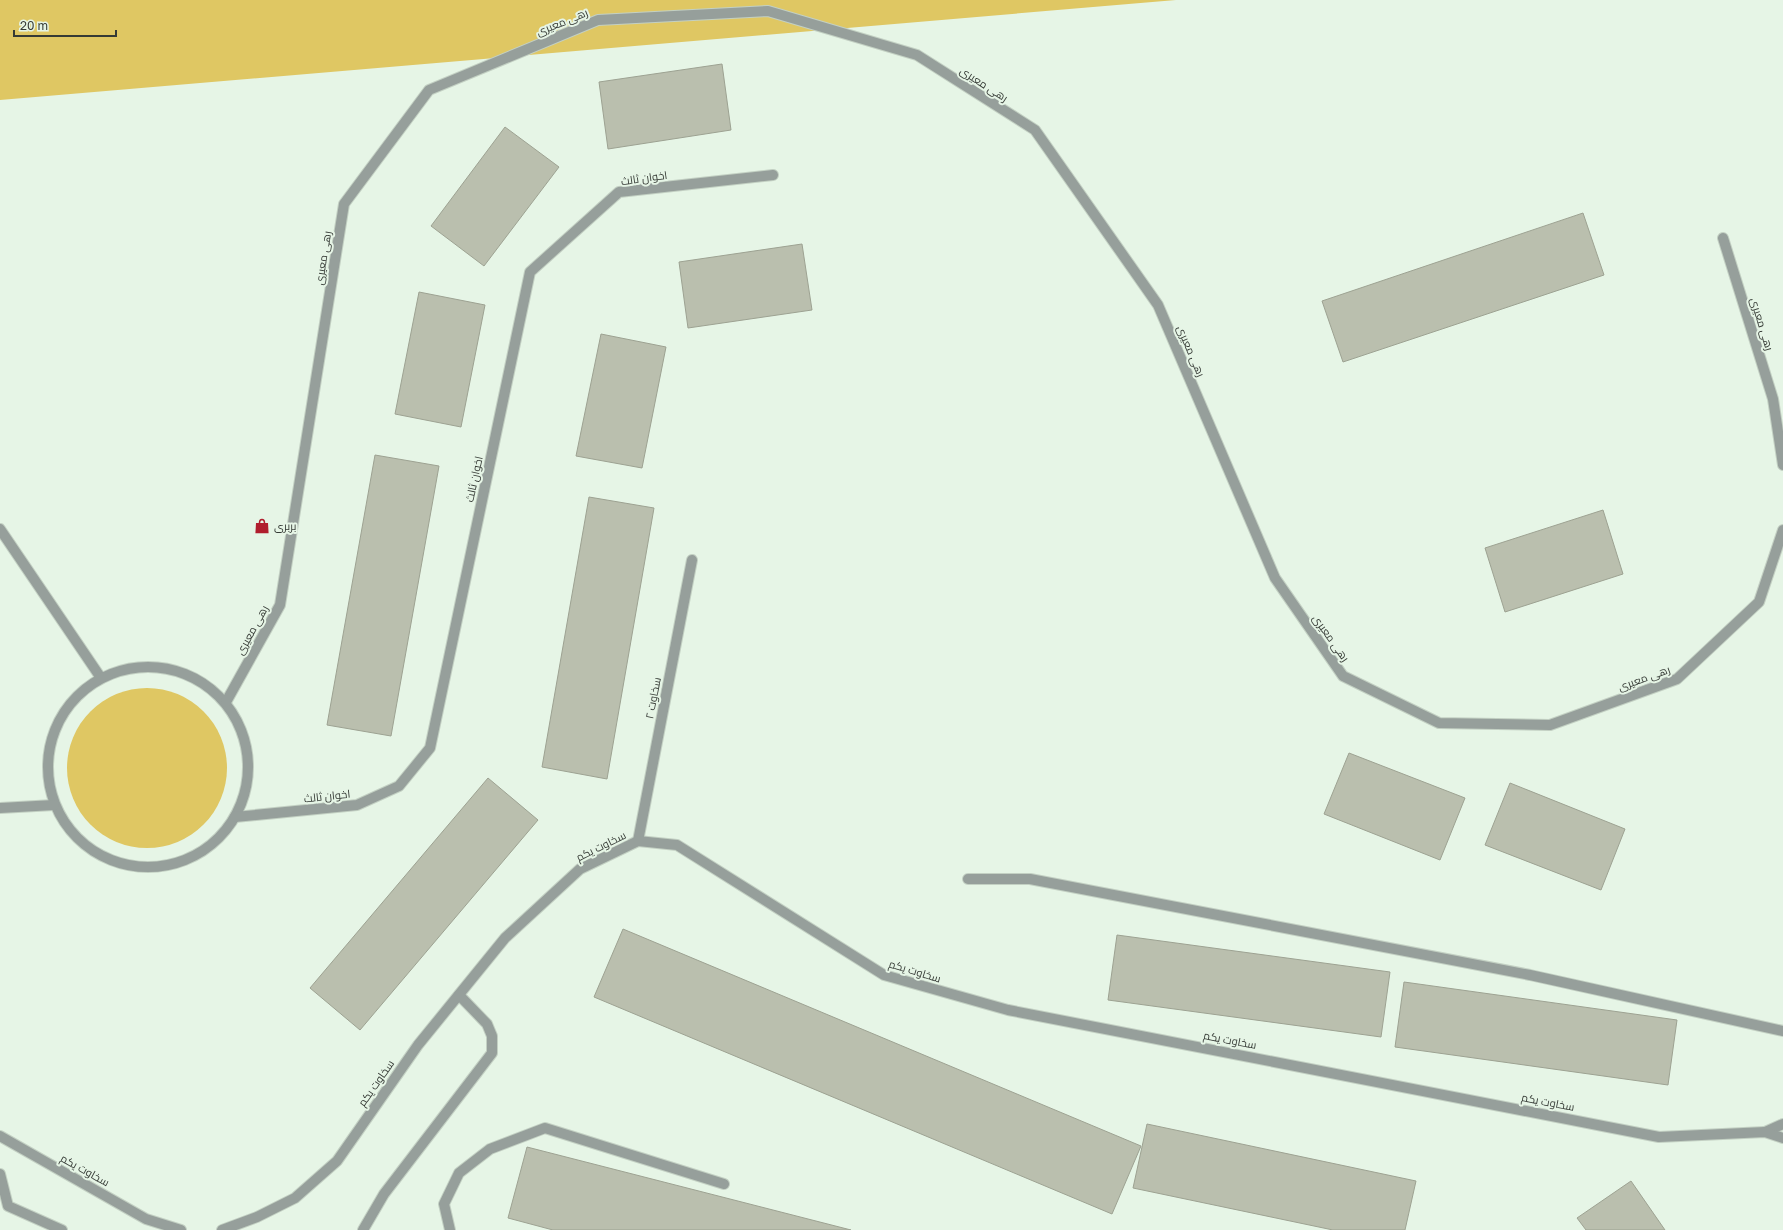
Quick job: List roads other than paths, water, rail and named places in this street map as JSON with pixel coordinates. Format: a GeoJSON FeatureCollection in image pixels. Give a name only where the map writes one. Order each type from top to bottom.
{"type":"FeatureCollection","features":[{"type":"Feature","properties":{"kind":"street","name":"رهی معیری"},"geometry":{"type":"LineString","coordinates":[[226,702],[280,604],[344,204],[428,90],[598,20],[768,11],[917,55],[1035,130],[1158,305],[1275,578],[1343,676],[1439,723],[1550,725],[1677,679],[1759,602],[1783,530]]}},
{"type":"Feature","properties":{"kind":"street","name":"اخوان ثالث"},"geometry":{"type":"LineString","coordinates":[[236,816],[357,805],[399,786],[430,748],[530,272],[619,192],[773,175]]}},
{"type":"Feature","properties":{"kind":"street","name":"رهی معیری"},"geometry":{"type":"LineString","coordinates":[[1722,238],[1773,399],[1783,465]]}},
{"type":"Feature","properties":{"kind":"street"},"geometry":{"type":"LineString","coordinates":[[0,529],[101,678]]}},
{"type":"Feature","properties":{"kind":"street","name":"سخاوت ۲"},"geometry":{"type":"LineString","coordinates":[[638,841],[692,560]]}},
{"type":"Feature","properties":{"kind":"street"},"geometry":{"type":"LineString","coordinates":[[134,667],[168,668],[200,680],[226,702],[244,732],[250,766],[244,801],[236,816],[227,831],[201,854],[168,866],[132,867],[100,856],[72,834],[54,804],[47,776],[49,747],[59,719],[77,696],[101,678],[134,667]]}},
{"type":"Feature","properties":{"kind":"street"},"geometry":{"type":"LineString","coordinates":[[0,808],[54,804]]}},
{"type":"Feature","properties":{"kind":"street","name":"سخاوت یکم"},"geometry":{"type":"LineString","coordinates":[[222,1230],[257,1217],[295,1198],[337,1161],[418,1045],[505,938],[580,868],[638,841],[677,845],[884,975],[1008,1010],[1659,1136],[1765,1132]]}},
{"type":"Feature","properties":{"kind":"street"},"geometry":{"type":"LineString","coordinates":[[968,879],[1030,879],[1530,975],[1783,1031]]}},
{"type":"Feature","properties":{"kind":"street"},"geometry":{"type":"LineString","coordinates":[[363,1230],[384,1194],[492,1052],[492,1036],[487,1024],[459,995]]}},
{"type":"Feature","properties":{"kind":"street"},"geometry":{"type":"LineString","coordinates":[[1765,1132],[1783,1124]]}},
{"type":"Feature","properties":{"kind":"street"},"geometry":{"type":"LineString","coordinates":[[450,1230],[444,1204],[459,1173],[490,1149],[545,1128],[724,1184]]}},
{"type":"Feature","properties":{"kind":"street"},"geometry":{"type":"LineString","coordinates":[[1765,1132],[1783,1138]]}},
{"type":"Feature","properties":{"kind":"street","name":"سخاوت یکم"},"geometry":{"type":"LineString","coordinates":[[0,1136],[146,1218],[181,1230]]}},
{"type":"Feature","properties":{"kind":"street"},"geometry":{"type":"LineString","coordinates":[[0,1174],[8,1206],[62,1230]]}},
{"type":"Feature","properties":{"kind":"place","name":"بربری"},"geometry":{"type":"Point","coordinates":[262,526]}}]}
